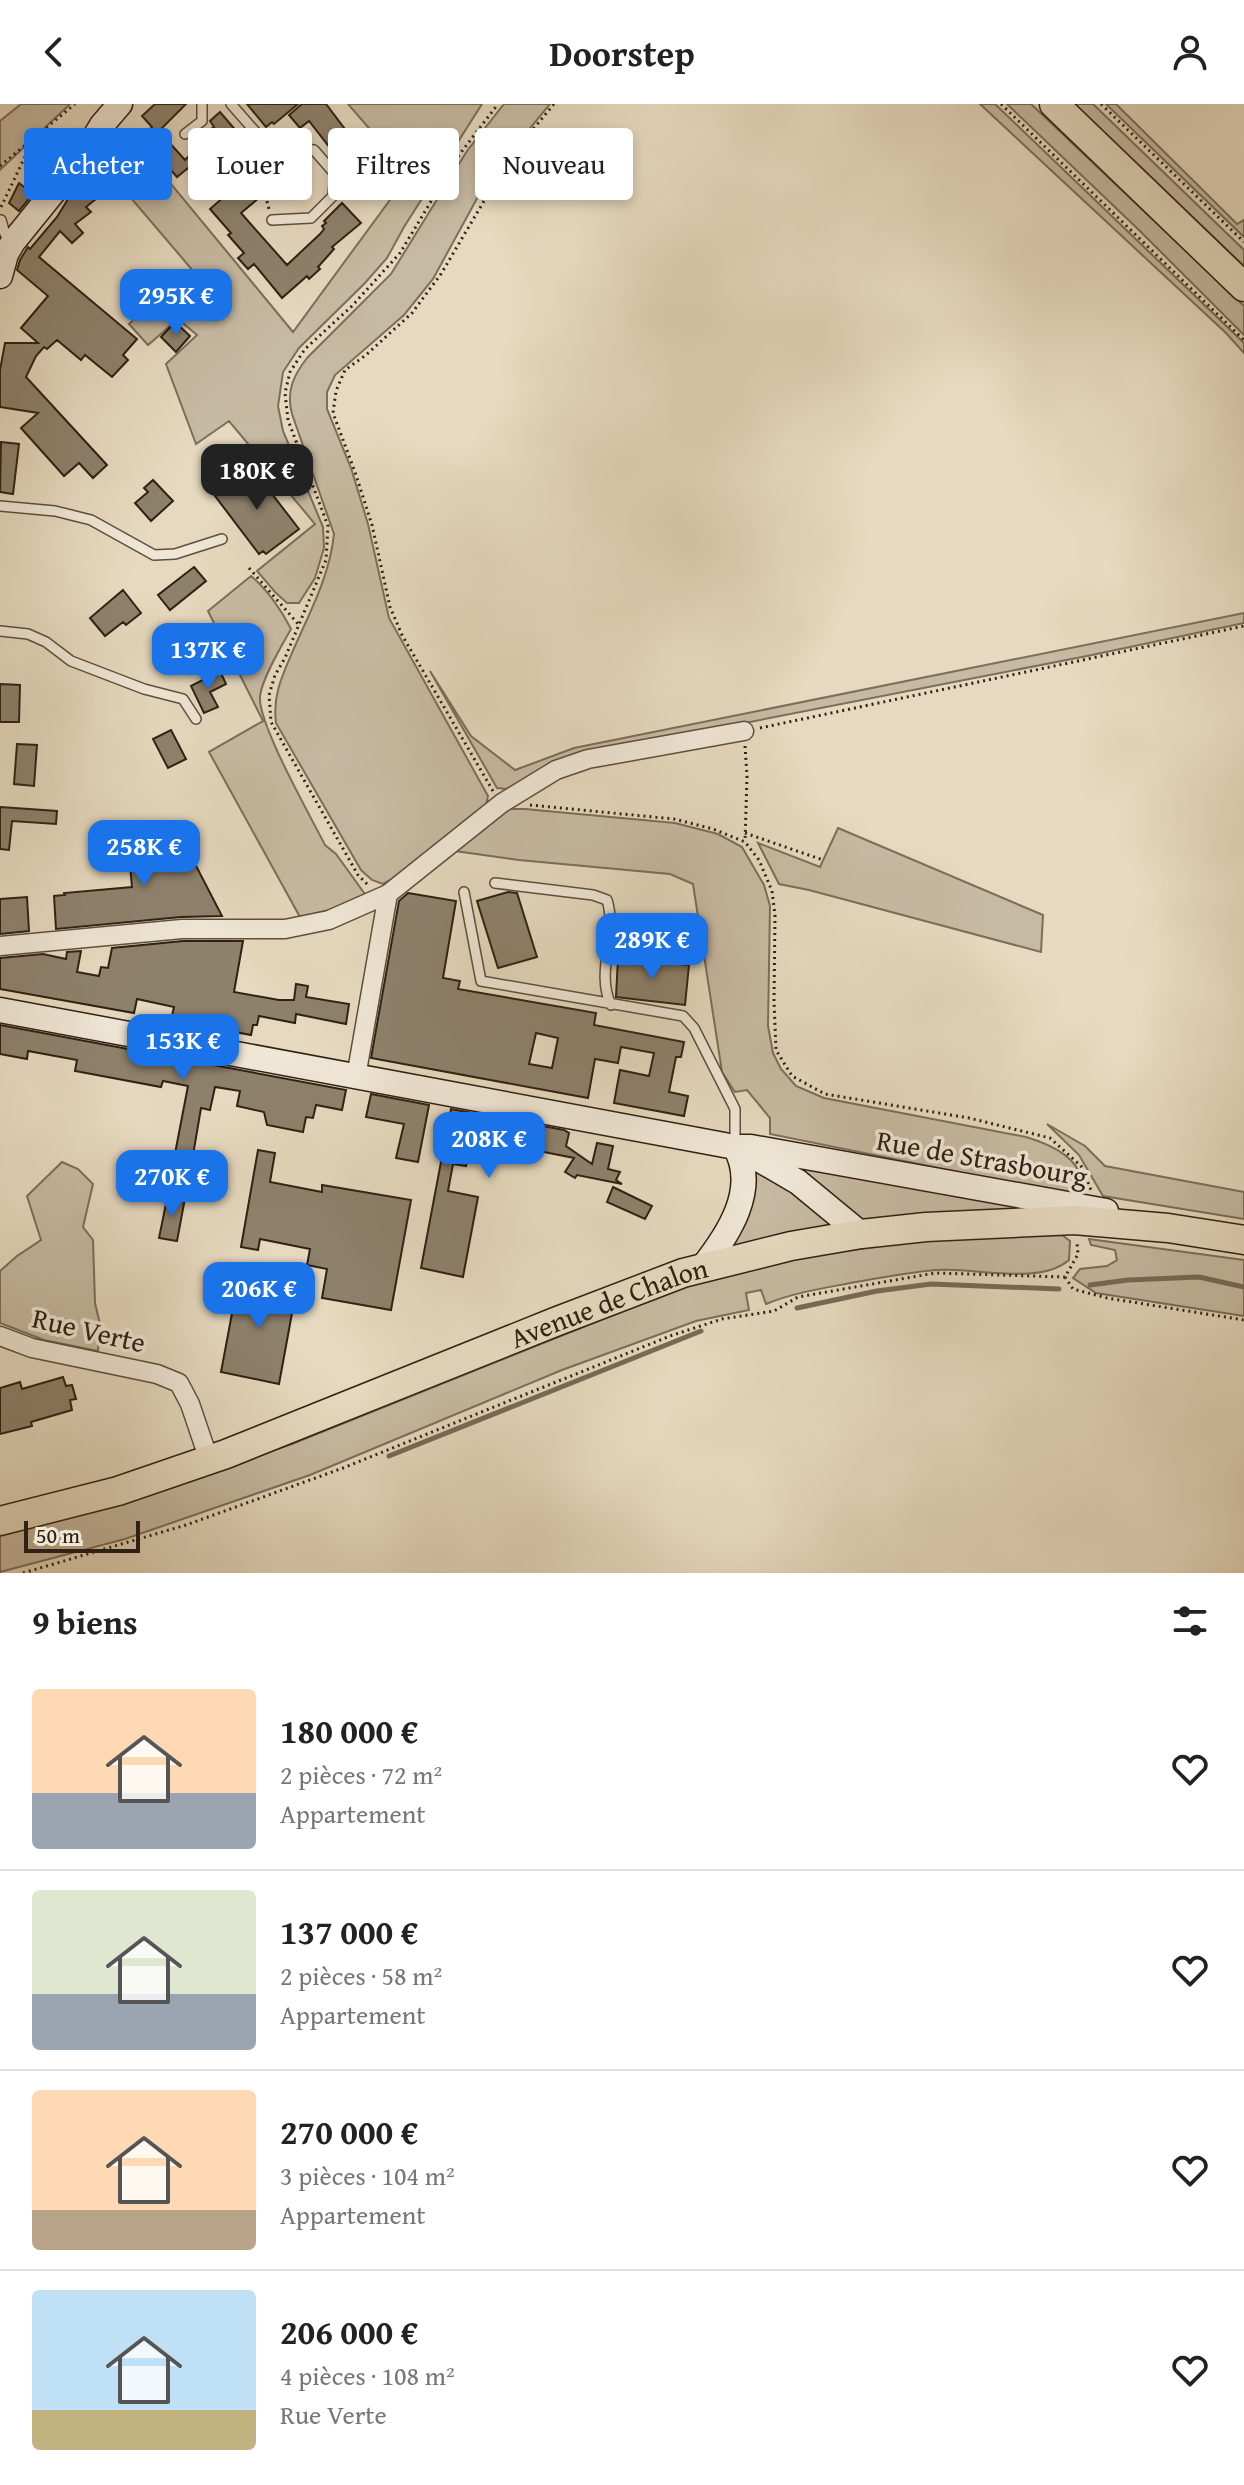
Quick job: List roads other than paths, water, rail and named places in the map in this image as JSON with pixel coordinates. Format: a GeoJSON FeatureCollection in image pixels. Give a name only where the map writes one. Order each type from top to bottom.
{"type":"FeatureCollection","features":[{"type":"Feature","properties":{"kind":"main road"},"geometry":{"type":"LineString","coordinates":[[0,276],[13,242],[120,104]]}},
{"type":"Feature","properties":{"kind":"main road"},"geometry":{"type":"LineString","coordinates":[[1054,104],[1244,287]]}},
{"type":"Feature","properties":{"kind":"main road"},"geometry":{"type":"LineString","coordinates":[[0,1010],[735,1147],[798,1182],[861,1234]]}},
{"type":"Feature","properties":{"kind":"main road"},"geometry":{"type":"LineString","coordinates":[[702,1268],[725,1235],[741,1200],[743,1161],[735,1147]]}},
{"type":"Feature","properties":{"kind":"main road","name":"Rue de Strasbourg"},"geometry":{"type":"LineString","coordinates":[[735,1147],[751,1147],[1161,1220],[1231,1238]]}},
{"type":"Feature","properties":{"kind":"main road","name":"Avenue de Chalon"},"geometry":{"type":"LineString","coordinates":[[0,1521],[118,1491],[209,1460],[555,1322],[702,1268],[791,1246],[926,1227],[1074,1220],[1168,1228],[1231,1238]]}},
{"type":"Feature","properties":{"kind":"street"},"geometry":{"type":"LineString","coordinates":[[0,946],[182,929],[285,929],[329,920],[388,894],[502,803],[556,770],[588,759],[744,731]]}},
{"type":"Feature","properties":{"kind":"street"},"geometry":{"type":"LineString","coordinates":[[356,1077],[388,894]]}},
{"type":"Feature","properties":{"kind":"street","name":"Rue Verte"},"geometry":{"type":"LineString","coordinates":[[0,1336],[32,1348],[157,1374],[179,1383],[190,1404],[209,1460]]}},
{"type":"Feature","properties":{"kind":"lane"},"geometry":{"type":"LineString","coordinates":[[185,134],[202,121],[202,104]]}},
{"type":"Feature","properties":{"kind":"lane"},"geometry":{"type":"LineString","coordinates":[[231,104],[267,145],[314,150],[335,174],[333,196],[311,218],[272,220]]}},
{"type":"Feature","properties":{"kind":"lane"},"geometry":{"type":"LineString","coordinates":[[1,220],[5,234],[13,242]]}},
{"type":"Feature","properties":{"kind":"lane"},"geometry":{"type":"LineString","coordinates":[[0,506],[55,511],[91,520],[154,555],[175,554],[222,539]]}},
{"type":"Feature","properties":{"kind":"lane"},"geometry":{"type":"LineString","coordinates":[[0,631],[28,634],[46,642],[71,661],[144,689],[183,699],[196,719]]}},
{"type":"Feature","properties":{"kind":"lane"},"geometry":{"type":"LineString","coordinates":[[495,883],[593,895],[607,900],[611,913],[604,980],[611,1005]]}},
{"type":"Feature","properties":{"kind":"lane"},"geometry":{"type":"LineString","coordinates":[[464,892],[481,981],[683,1016],[694,1028],[735,1109],[735,1147]]}},
{"type":"Feature","properties":{"kind":"waterway"},"geometry":{"type":"LineString","coordinates":[[1090,1285],[1199,1277],[1244,1287]]}},
{"type":"Feature","properties":{"kind":"waterway"},"geometry":{"type":"LineString","coordinates":[[797,1308],[877,1291],[931,1284],[1059,1289]]}},
{"type":"Feature","properties":{"kind":"waterway"},"geometry":{"type":"LineString","coordinates":[[389,1456],[701,1331]]}}]}
